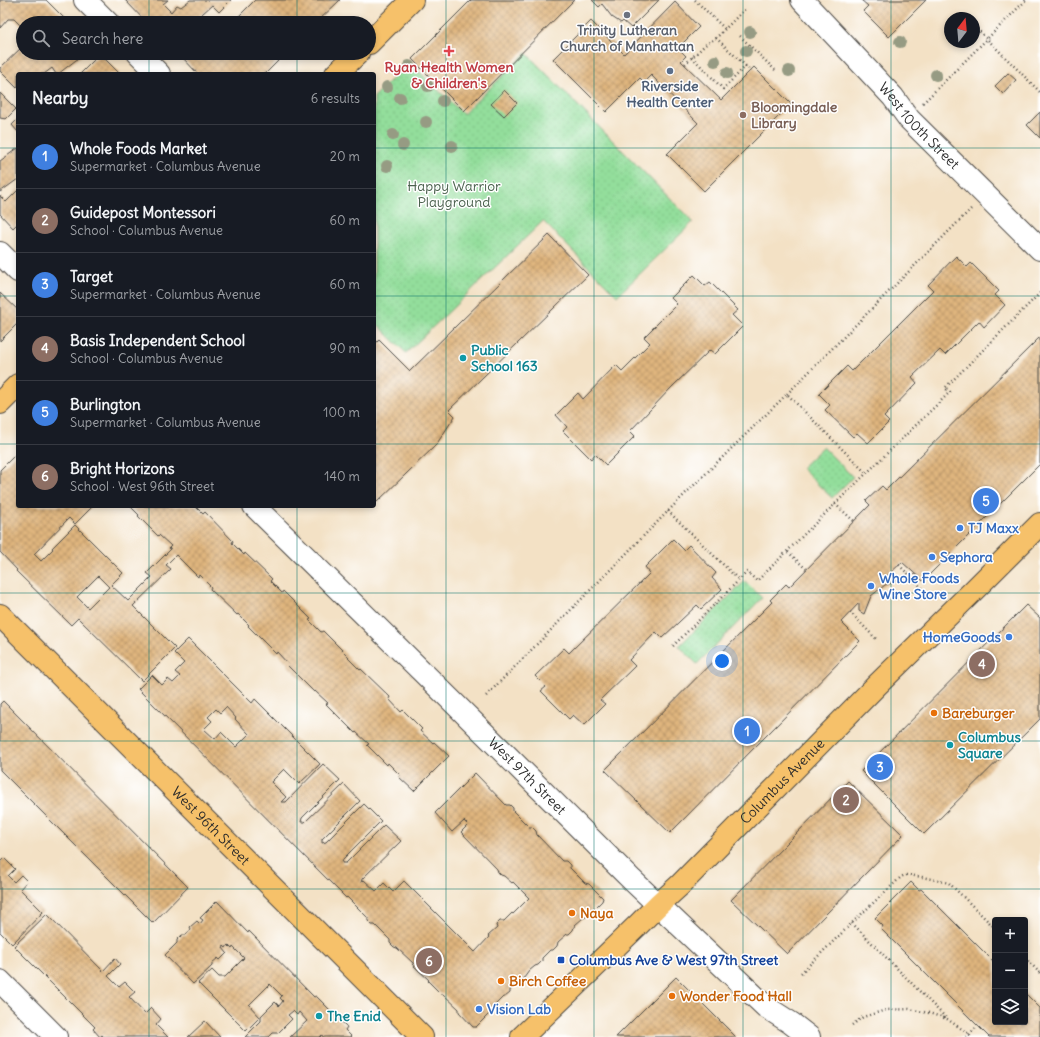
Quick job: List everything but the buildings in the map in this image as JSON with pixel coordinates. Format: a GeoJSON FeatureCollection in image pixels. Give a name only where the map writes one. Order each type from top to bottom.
{"type":"FeatureCollection","features":[{"type":"Feature","properties":{"kind":"main road"},"geometry":{"type":"LineString","coordinates":[[376,36],[412,0]]}},
{"type":"Feature","properties":{"kind":"main road"},"geometry":{"type":"LineString","coordinates":[[338,72],[351,60]]}},
{"type":"Feature","properties":{"kind":"main road"},"geometry":{"type":"LineString","coordinates":[[0,403],[16,387]]}},
{"type":"Feature","properties":{"kind":"main road","name":"Columbus Avenue"},"geometry":{"type":"LineString","coordinates":[[522,1037],[680,885],[877,685],[1040,524]]}},
{"type":"Feature","properties":{"kind":"main road","name":"West 96th Street"},"geometry":{"type":"LineString","coordinates":[[0,615],[422,1037]]}},
{"type":"Feature","properties":{"kind":"street"},"geometry":{"type":"LineString","coordinates":[[85,0],[101,16]]}},
{"type":"Feature","properties":{"kind":"street","name":"West 100th Street"},"geometry":{"type":"LineString","coordinates":[[802,0],[893,98],[908,119],[1040,249]]}},
{"type":"Feature","properties":{"kind":"street"},"geometry":{"type":"LineString","coordinates":[[145,60],[157,72]]}},
{"type":"Feature","properties":{"kind":"street"},"geometry":{"type":"LineString","coordinates":[[0,253],[16,269]]}},
{"type":"Feature","properties":{"kind":"street","name":"West 97th Street"},"geometry":{"type":"LineString","coordinates":[[256,508],[658,905],[766,1007],[809,1037]]}},
{"type":"Feature","properties":{"kind":"street"},"geometry":{"type":"LineString","coordinates":[[0,981],[56,1037]]}},
{"type":"Feature","properties":{"kind":"path"},"geometry":{"type":"LineString","coordinates":[[695,0],[725,29]]}},
{"type":"Feature","properties":{"kind":"path"},"geometry":{"type":"LineString","coordinates":[[908,119],[1026,0]]}},
{"type":"Feature","properties":{"kind":"path"},"geometry":{"type":"LineString","coordinates":[[684,64],[705,45],[716,38],[745,9]]}},
{"type":"Feature","properties":{"kind":"path"},"geometry":{"type":"LineString","coordinates":[[980,32],[1040,92]]}},
{"type":"Feature","properties":{"kind":"path"},"geometry":{"type":"LineString","coordinates":[[740,36],[775,70]]}},
{"type":"Feature","properties":{"kind":"path"},"geometry":{"type":"LineString","coordinates":[[716,38],[751,70]]}},
{"type":"Feature","properties":{"kind":"path"},"geometry":{"type":"LineString","coordinates":[[692,57],[723,89],[746,66]]}},
{"type":"Feature","properties":{"kind":"path"},"geometry":{"type":"LineString","coordinates":[[486,696],[668,511],[986,195]]}},
{"type":"Feature","properties":{"kind":"path"},"geometry":{"type":"LineString","coordinates":[[673,646],[747,572],[757,581],[788,552],[950,392],[945,388],[1040,293]]}},
{"type":"Feature","properties":{"kind":"path"},"geometry":{"type":"LineString","coordinates":[[787,394],[867,474]]}},
{"type":"Feature","properties":{"kind":"path"},"geometry":{"type":"LineString","coordinates":[[835,504],[854,521]]}},
{"type":"Feature","properties":{"kind":"path"},"geometry":{"type":"LineString","coordinates":[[668,511],[739,580]]}},
{"type":"Feature","properties":{"kind":"path"},"geometry":{"type":"LineString","coordinates":[[788,552],[806,569]]}},
{"type":"Feature","properties":{"kind":"path"},"geometry":{"type":"LineString","coordinates":[[899,565],[924,591]]}},
{"type":"Feature","properties":{"kind":"path"},"geometry":{"type":"LineString","coordinates":[[850,612],[877,640]]}},
{"type":"Feature","properties":{"kind":"path"},"geometry":{"type":"LineString","coordinates":[[801,973],[852,923],[901,877],[905,875],[949,883],[992,925]]}},
{"type":"Feature","properties":{"kind":"path"},"geometry":{"type":"LineString","coordinates":[[852,923],[947,1019],[969,1036],[978,1026]]}},
{"type":"Feature","properties":{"kind":"path"},"geometry":{"type":"LineString","coordinates":[[1028,961],[1040,973]]}},
{"type":"Feature","properties":{"kind":"path"},"geometry":{"type":"LineString","coordinates":[[852,1025],[862,1017],[886,1010],[909,1009],[929,1013],[947,1019]]}},
{"type":"Feature","properties":{"kind":"green space","name":"Happy Warrior Playground"},"geometry":{"type":"Polygon","coordinates":[[[526,53],[693,222],[617,296],[543,221],[406,353],[376,323],[376,95],[409,62],[463,114],[526,53]]]}},
{"type":"Feature","properties":{"kind":"green space"},"geometry":{"type":"Polygon","coordinates":[[[823,447],[853,477],[832,498],[801,468],[823,447]]]}},
{"type":"Feature","properties":{"kind":"green space"},"geometry":{"type":"Polygon","coordinates":[[[745,581],[762,598],[697,664],[679,646],[745,581]]]}},
{"type":"Feature","properties":{"kind":"place","name":"Trinity Lutheran Church of Manhattan"},"geometry":{"type":"Point","coordinates":[627,15]}},
{"type":"Feature","properties":{"kind":"place","name":"Ryan Health Women & Children's"},"geometry":{"type":"Point","coordinates":[449,51]}},
{"type":"Feature","properties":{"kind":"place","name":"Riverside Health Center"},"geometry":{"type":"Point","coordinates":[670,71]}},
{"type":"Feature","properties":{"kind":"place","name":"Bloomingdale Library"},"geometry":{"type":"Point","coordinates":[743,115]}},
{"type":"Feature","properties":{"kind":"place","name":"Public School 163"},"geometry":{"type":"Point","coordinates":[463,358]}},
{"type":"Feature","properties":{"kind":"place","name":"Burlington"},"geometry":{"type":"Point","coordinates":[986,501]}},
{"type":"Feature","properties":{"kind":"place","name":"TJ Maxx"},"geometry":{"type":"Point","coordinates":[960,528]}},
{"type":"Feature","properties":{"kind":"place","name":"Sephora"},"geometry":{"type":"Point","coordinates":[932,557]}},
{"type":"Feature","properties":{"kind":"place","name":"Whole Foods Wine Store"},"geometry":{"type":"Point","coordinates":[871,586]}},
{"type":"Feature","properties":{"kind":"place","name":"HomeGoods"},"geometry":{"type":"Point","coordinates":[1009,637]}},
{"type":"Feature","properties":{"kind":"place","name":"Basis Independent School"},"geometry":{"type":"Point","coordinates":[982,664]}},
{"type":"Feature","properties":{"kind":"place","name":"Bareburger"},"geometry":{"type":"Point","coordinates":[934,713]}},
{"type":"Feature","properties":{"kind":"place","name":"Whole Foods Market"},"geometry":{"type":"Point","coordinates":[747,731]}},
{"type":"Feature","properties":{"kind":"place","name":"Columbus Square"},"geometry":{"type":"Point","coordinates":[950,745]}},
{"type":"Feature","properties":{"kind":"place","name":"Target"},"geometry":{"type":"Point","coordinates":[880,767]}},
{"type":"Feature","properties":{"kind":"place","name":"Guidepost Montessori"},"geometry":{"type":"Point","coordinates":[846,800]}},
{"type":"Feature","properties":{"kind":"place","name":"Naya"},"geometry":{"type":"Point","coordinates":[572,913]}},
{"type":"Feature","properties":{"kind":"place","name":"Columbus Ave & West 97th Street"},"geometry":{"type":"Point","coordinates":[561,960]}},
{"type":"Feature","properties":{"kind":"place","name":"Bright Horizons"},"geometry":{"type":"Point","coordinates":[429,961]}},
{"type":"Feature","properties":{"kind":"place","name":"Birch Coffee"},"geometry":{"type":"Point","coordinates":[501,981]}},
{"type":"Feature","properties":{"kind":"place","name":"Wonder Food Hall"},"geometry":{"type":"Point","coordinates":[672,996]}},
{"type":"Feature","properties":{"kind":"place","name":"Vision Lab"},"geometry":{"type":"Point","coordinates":[479,1009]}},
{"type":"Feature","properties":{"kind":"place","name":"The Enid"},"geometry":{"type":"Point","coordinates":[319,1016]}}]}
